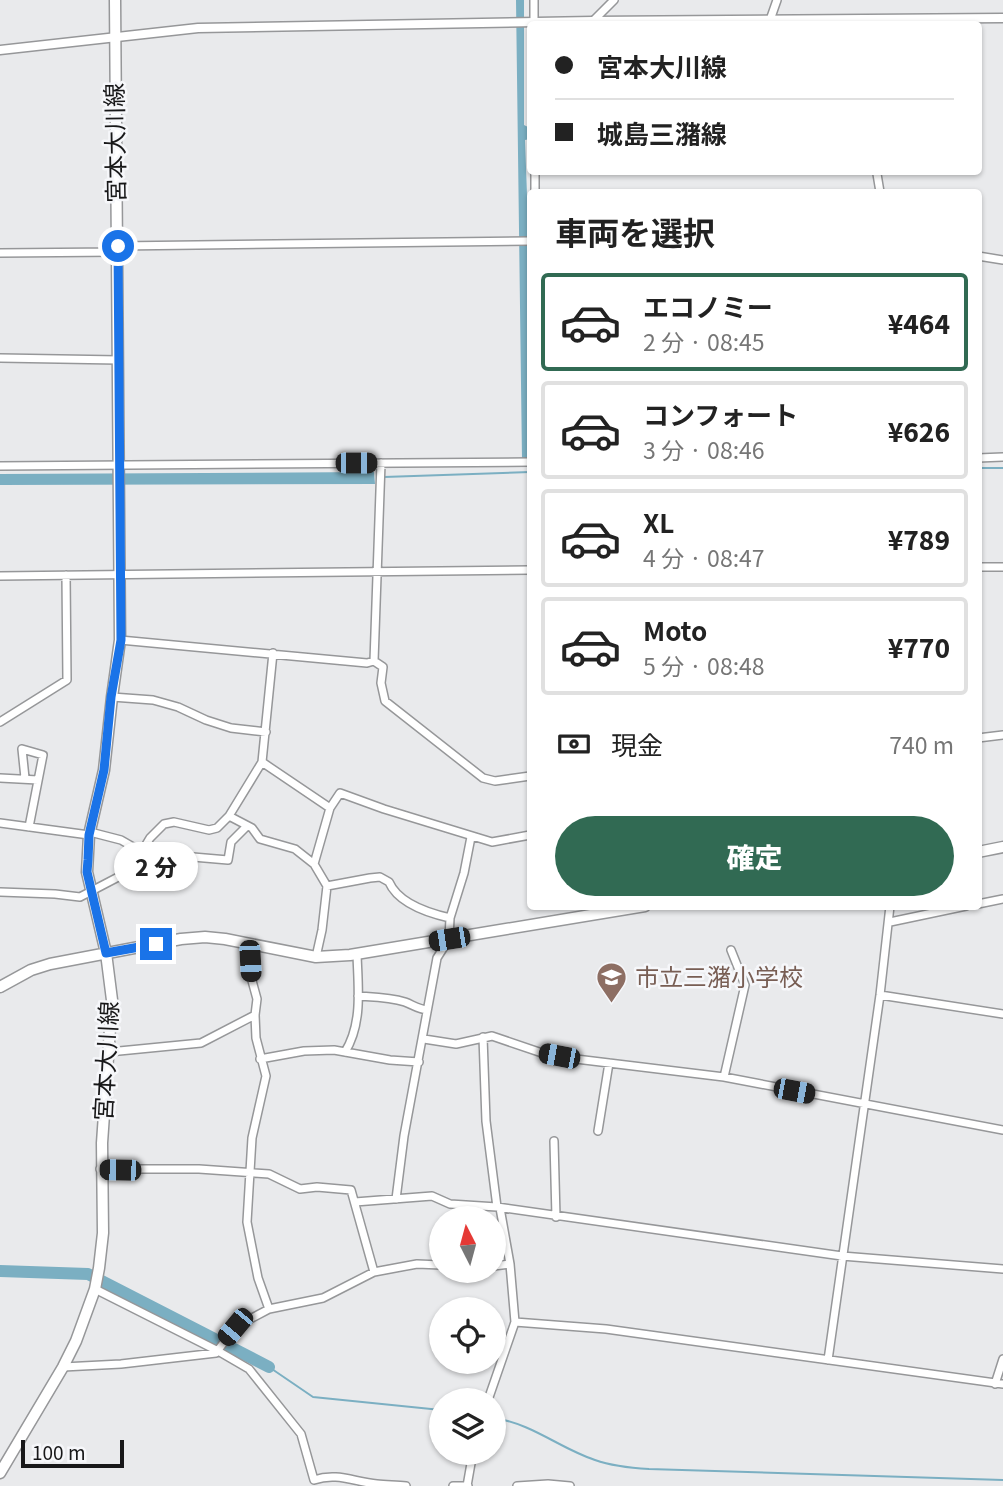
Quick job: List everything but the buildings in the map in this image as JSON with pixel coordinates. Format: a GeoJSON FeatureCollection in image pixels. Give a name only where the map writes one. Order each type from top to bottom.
{"type":"FeatureCollection","features":[{"type":"Feature","properties":{"kind":"main road","name":"宮本大川線"},"geometry":{"type":"LineString","coordinates":[[0,1473],[76,1341],[95,1286],[103,1233],[100,1170],[112,1000],[106,953],[87,872],[90,833],[104,770],[111,697],[121,640],[115,0]]}},
{"type":"Feature","properties":{"kind":"main road"},"geometry":{"type":"LineString","coordinates":[[982,851],[1003,847]]}},
{"type":"Feature","properties":{"kind":"main road"},"geometry":{"type":"LineString","coordinates":[[0,987],[31,970],[181,939],[205,937],[316,957],[357,954],[449,939],[597,911]]}},
{"type":"Feature","properties":{"kind":"street"},"geometry":{"type":"LineString","coordinates":[[534,0],[534,21]]}},
{"type":"Feature","properties":{"kind":"street"},"geometry":{"type":"LineString","coordinates":[[593,20],[614,0]]}},
{"type":"Feature","properties":{"kind":"street"},"geometry":{"type":"LineString","coordinates":[[771,20],[777,0]]}},
{"type":"Feature","properties":{"kind":"street"},"geometry":{"type":"LineString","coordinates":[[578,21],[1003,18]]}},
{"type":"Feature","properties":{"kind":"street"},"geometry":{"type":"LineString","coordinates":[[0,50],[198,28],[527,24]]}},
{"type":"Feature","properties":{"kind":"street"},"geometry":{"type":"LineString","coordinates":[[0,253],[527,241]]}},
{"type":"Feature","properties":{"kind":"street"},"geometry":{"type":"LineString","coordinates":[[982,257],[1003,260]]}},
{"type":"Feature","properties":{"kind":"street"},"geometry":{"type":"LineString","coordinates":[[0,358],[119,360]]}},
{"type":"Feature","properties":{"kind":"street"},"geometry":{"type":"LineString","coordinates":[[982,458],[1003,457]]}},
{"type":"Feature","properties":{"kind":"street"},"geometry":{"type":"LineString","coordinates":[[0,466],[527,462]]}},
{"type":"Feature","properties":{"kind":"street"},"geometry":{"type":"LineString","coordinates":[[374,661],[381,463]]}},
{"type":"Feature","properties":{"kind":"street"},"geometry":{"type":"LineString","coordinates":[[982,567],[1003,567]]}},
{"type":"Feature","properties":{"kind":"street"},"geometry":{"type":"LineString","coordinates":[[0,576],[527,570]]}},
{"type":"Feature","properties":{"kind":"street"},"geometry":{"type":"LineString","coordinates":[[0,722],[66,680],[66,575]]}},
{"type":"Feature","properties":{"kind":"street"},"geometry":{"type":"LineString","coordinates":[[121,640],[367,663],[374,661],[383,667],[385,701],[484,778],[495,781],[527,776]]}},
{"type":"Feature","properties":{"kind":"street"},"geometry":{"type":"LineString","coordinates":[[0,892],[80,897],[124,874],[150,838],[164,824],[174,822],[209,830],[217,828],[229,816],[262,762],[273,653]]}},
{"type":"Feature","properties":{"kind":"street"},"geometry":{"type":"LineString","coordinates":[[111,697],[153,700],[232,728],[265,732]]}},
{"type":"Feature","properties":{"kind":"street"},"geometry":{"type":"LineString","coordinates":[[982,738],[1003,735]]}},
{"type":"Feature","properties":{"kind":"street"},"geometry":{"type":"LineString","coordinates":[[25,778],[22,749],[43,755],[29,827]]}},
{"type":"Feature","properties":{"kind":"street"},"geometry":{"type":"LineString","coordinates":[[262,762],[330,808]]}},
{"type":"Feature","properties":{"kind":"street"},"geometry":{"type":"LineString","coordinates":[[0,778],[38,779]]}},
{"type":"Feature","properties":{"kind":"street"},"geometry":{"type":"LineString","coordinates":[[314,864],[330,808],[340,793],[492,842],[527,836]]}},
{"type":"Feature","properties":{"kind":"street"},"geometry":{"type":"LineString","coordinates":[[229,816],[247,826],[260,839],[289,846],[314,864],[327,886],[316,957]]}},
{"type":"Feature","properties":{"kind":"street"},"geometry":{"type":"LineString","coordinates":[[0,824],[90,833],[121,840],[142,852]]}},
{"type":"Feature","properties":{"kind":"street"},"geometry":{"type":"LineString","coordinates":[[193,857],[228,860],[231,842],[247,826]]}},
{"type":"Feature","properties":{"kind":"street"},"geometry":{"type":"LineString","coordinates":[[396,1199],[397,1178],[437,958],[449,939],[450,918],[464,873],[471,837]]}},
{"type":"Feature","properties":{"kind":"street"},"geometry":{"type":"LineString","coordinates":[[327,886],[380,877],[389,881],[393,892],[425,912],[450,918]]}},
{"type":"Feature","properties":{"kind":"street"},"geometry":{"type":"LineString","coordinates":[[982,903],[1003,899]]}},
{"type":"Feature","properties":{"kind":"street"},"geometry":{"type":"LineString","coordinates":[[828,1360],[890,910]]}},
{"type":"Feature","properties":{"kind":"street"},"geometry":{"type":"LineString","coordinates":[[890,922],[947,910]]}},
{"type":"Feature","properties":{"kind":"street"},"geometry":{"type":"LineString","coordinates":[[250,944],[251,977],[257,999],[255,1015],[260,1059],[266,1076],[252,1138],[247,1222],[258,1278],[270,1309]]}},
{"type":"Feature","properties":{"kind":"street"},"geometry":{"type":"LineString","coordinates":[[724,1077],[744,985],[744,978],[731,950]]}},
{"type":"Feature","properties":{"kind":"street"},"geometry":{"type":"LineString","coordinates":[[345,1052],[353,1040],[355,1028],[358,996],[357,954]]}},
{"type":"Feature","properties":{"kind":"street"},"geometry":{"type":"LineString","coordinates":[[880,995],[1003,1014]]}},
{"type":"Feature","properties":{"kind":"street"},"geometry":{"type":"LineString","coordinates":[[358,996],[391,999],[427,1010]]}},
{"type":"Feature","properties":{"kind":"street"},"geometry":{"type":"LineString","coordinates":[[109,1052],[201,1043],[255,1015]]}},
{"type":"Feature","properties":{"kind":"street"},"geometry":{"type":"LineString","coordinates":[[424,1039],[456,1044],[492,1036],[542,1053],[724,1077],[1003,1130]]}},
{"type":"Feature","properties":{"kind":"street"},"geometry":{"type":"LineString","coordinates":[[483,1037],[486,1121],[499,1206]]}},
{"type":"Feature","properties":{"kind":"street"},"geometry":{"type":"LineString","coordinates":[[260,1059],[304,1051],[334,1050],[419,1062]]}},
{"type":"Feature","properties":{"kind":"street"},"geometry":{"type":"LineString","coordinates":[[598,1131],[609,1063]]}},
{"type":"Feature","properties":{"kind":"street"},"geometry":{"type":"LineString","coordinates":[[554,1141],[556,1217]]}},
{"type":"Feature","properties":{"kind":"street"},"geometry":{"type":"LineString","coordinates":[[100,1170],[249,1172],[269,1174],[300,1189],[317,1187],[351,1190],[374,1272]]}},
{"type":"Feature","properties":{"kind":"street"},"geometry":{"type":"LineString","coordinates":[[355,1202],[432,1196],[450,1204],[474,1206]]}},
{"type":"Feature","properties":{"kind":"street"},"geometry":{"type":"LineString","coordinates":[[506,1209],[842,1256],[1003,1269]]}},
{"type":"Feature","properties":{"kind":"street"},"geometry":{"type":"LineString","coordinates":[[492,1388],[515,1322],[506,1244]]}},
{"type":"Feature","properties":{"kind":"street"},"geometry":{"type":"LineString","coordinates":[[63,1367],[121,1364],[216,1353],[235,1327],[270,1309],[323,1298],[374,1272],[417,1264],[429,1264]]}},
{"type":"Feature","properties":{"kind":"street"},"geometry":{"type":"LineString","coordinates":[[506,1264],[510,1264]]}},
{"type":"Feature","properties":{"kind":"street"},"geometry":{"type":"LineString","coordinates":[[95,1286],[218,1351],[255,1374],[260,1385],[301,1434],[314,1480],[324,1476],[336,1476],[375,1485],[406,1486]]}},
{"type":"Feature","properties":{"kind":"street"},"geometry":{"type":"LineString","coordinates":[[515,1322],[606,1329],[999,1384],[1003,1359]]}},
{"type":"Feature","properties":{"kind":"street"},"geometry":{"type":"LineString","coordinates":[[453,1486],[467,1486],[471,1465]]}},
{"type":"Feature","properties":{"kind":"street"},"geometry":{"type":"LineString","coordinates":[[517,1486],[548,1483],[570,1486]]}},
{"type":"Feature","properties":{"kind":"water"},"geometry":{"type":"Polygon","coordinates":[[[516,0],[524,0],[524,125],[527,126],[527,459],[522,459],[516,0]]]}},
{"type":"Feature","properties":{"kind":"water"},"geometry":{"type":"Polygon","coordinates":[[[374,472],[375,484],[0,485],[0,474],[374,472]]]}},
{"type":"Feature","properties":{"kind":"waterway"},"geometry":{"type":"LineString","coordinates":[[982,468],[1003,468]]}},
{"type":"Feature","properties":{"kind":"waterway"},"geometry":{"type":"LineString","coordinates":[[384,477],[527,472]]}},
{"type":"Feature","properties":{"kind":"waterway"},"geometry":{"type":"LineString","coordinates":[[0,1271],[88,1274],[269,1367]]}},
{"type":"Feature","properties":{"kind":"waterway"},"geometry":{"type":"LineString","coordinates":[[269,1367],[313,1397],[429,1409]]}},
{"type":"Feature","properties":{"kind":"waterway"},"geometry":{"type":"LineString","coordinates":[[506,1421],[595,1460],[628,1467],[1003,1480]]}},
{"type":"Feature","properties":{"kind":"place","name":"市立三潴小学校"},"geometry":{"type":"Point","coordinates":[612,1005]}},
{"type":"Feature","properties":{"kind":"route"},"geometry":{"type":"LineString","coordinates":[[118,246],[121,640],[111,697],[104,770],[89,835],[87,872],[106,953],[156,944]]}}]}
